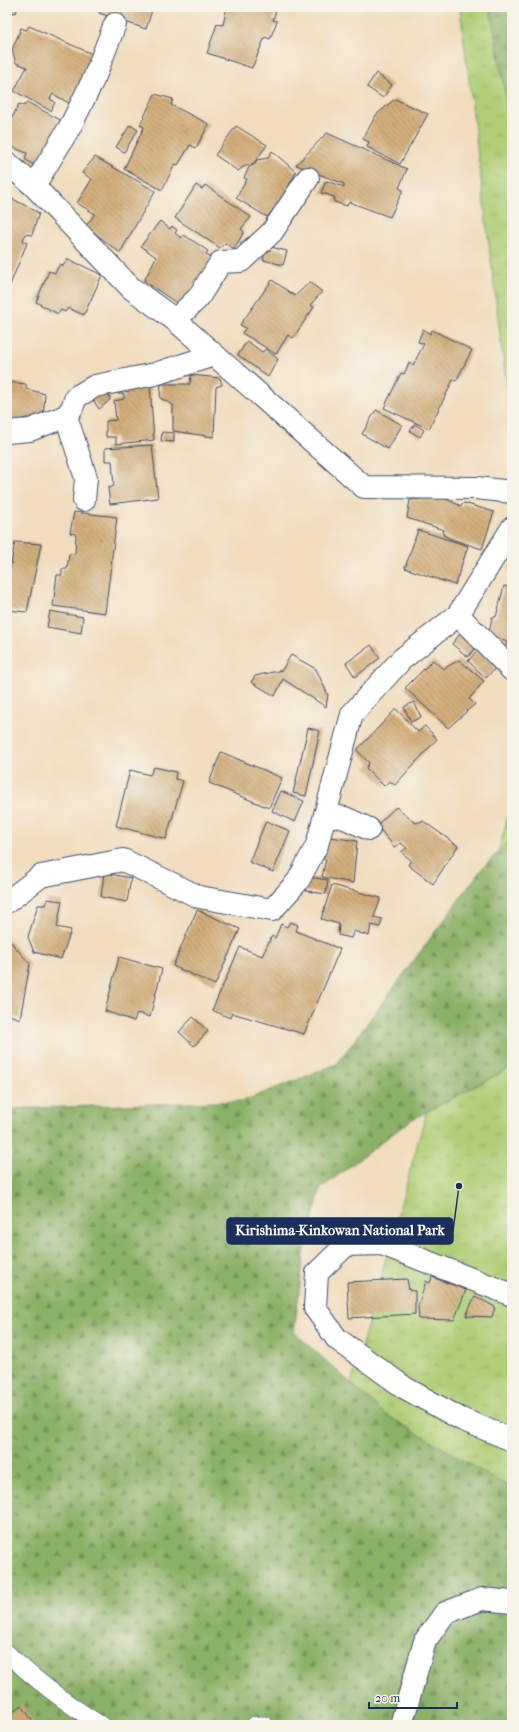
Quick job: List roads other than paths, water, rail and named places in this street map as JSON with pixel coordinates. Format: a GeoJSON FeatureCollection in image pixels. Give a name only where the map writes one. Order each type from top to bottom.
{"type":"FeatureCollection","features":[{"type":"Feature","properties":{"kind":"street"},"geometry":{"type":"LineString","coordinates":[[34,186],[71,125],[95,76],[115,24]]}},
{"type":"Feature","properties":{"kind":"street"},"geometry":{"type":"LineString","coordinates":[[7,163],[34,186],[131,288],[175,320],[364,487],[476,488],[512,492]]}},
{"type":"Feature","properties":{"kind":"street"},"geometry":{"type":"LineString","coordinates":[[175,320],[198,298],[221,262],[241,261],[272,232],[308,178]]}},
{"type":"Feature","properties":{"kind":"street"},"geometry":{"type":"LineString","coordinates":[[7,432],[30,430],[66,416],[72,408],[76,397],[94,386],[155,374],[214,355]]}},
{"type":"Feature","properties":{"kind":"street"},"geometry":{"type":"LineString","coordinates":[[66,416],[86,478],[84,500]]}},
{"type":"Feature","properties":{"kind":"street"},"geometry":{"type":"LineString","coordinates":[[7,902],[42,876],[124,860],[199,897],[272,910],[298,881],[317,844],[352,714],[402,660],[458,615],[512,528]]}},
{"type":"Feature","properties":{"kind":"street"},"geometry":{"type":"LineString","coordinates":[[458,615],[512,670]]}},
{"type":"Feature","properties":{"kind":"street"},"geometry":{"type":"LineString","coordinates":[[325,814],[345,818],[369,829]]}},
{"type":"Feature","properties":{"kind":"street"},"geometry":{"type":"LineString","coordinates":[[512,1295],[382,1244],[346,1245],[317,1273],[315,1308],[338,1339],[405,1388],[461,1419],[512,1440]]}},
{"type":"Feature","properties":{"kind":"street"},"geometry":{"type":"LineString","coordinates":[[401,1725],[425,1641],[445,1613],[482,1599],[512,1602]]}},
{"type":"Feature","properties":{"kind":"lane"},"geometry":{"type":"LineString","coordinates":[[7,1653],[33,1679],[75,1709],[101,1725]]}},
{"type":"Feature","properties":{"kind":"lane"},"geometry":{"type":"LineString","coordinates":[[254,1725],[265,1725]]}},
{"type":"Feature","properties":{"kind":"place","name":"Kirishima-Kinkowan National Park"},"geometry":{"type":"Point","coordinates":[459,1186]}}]}
